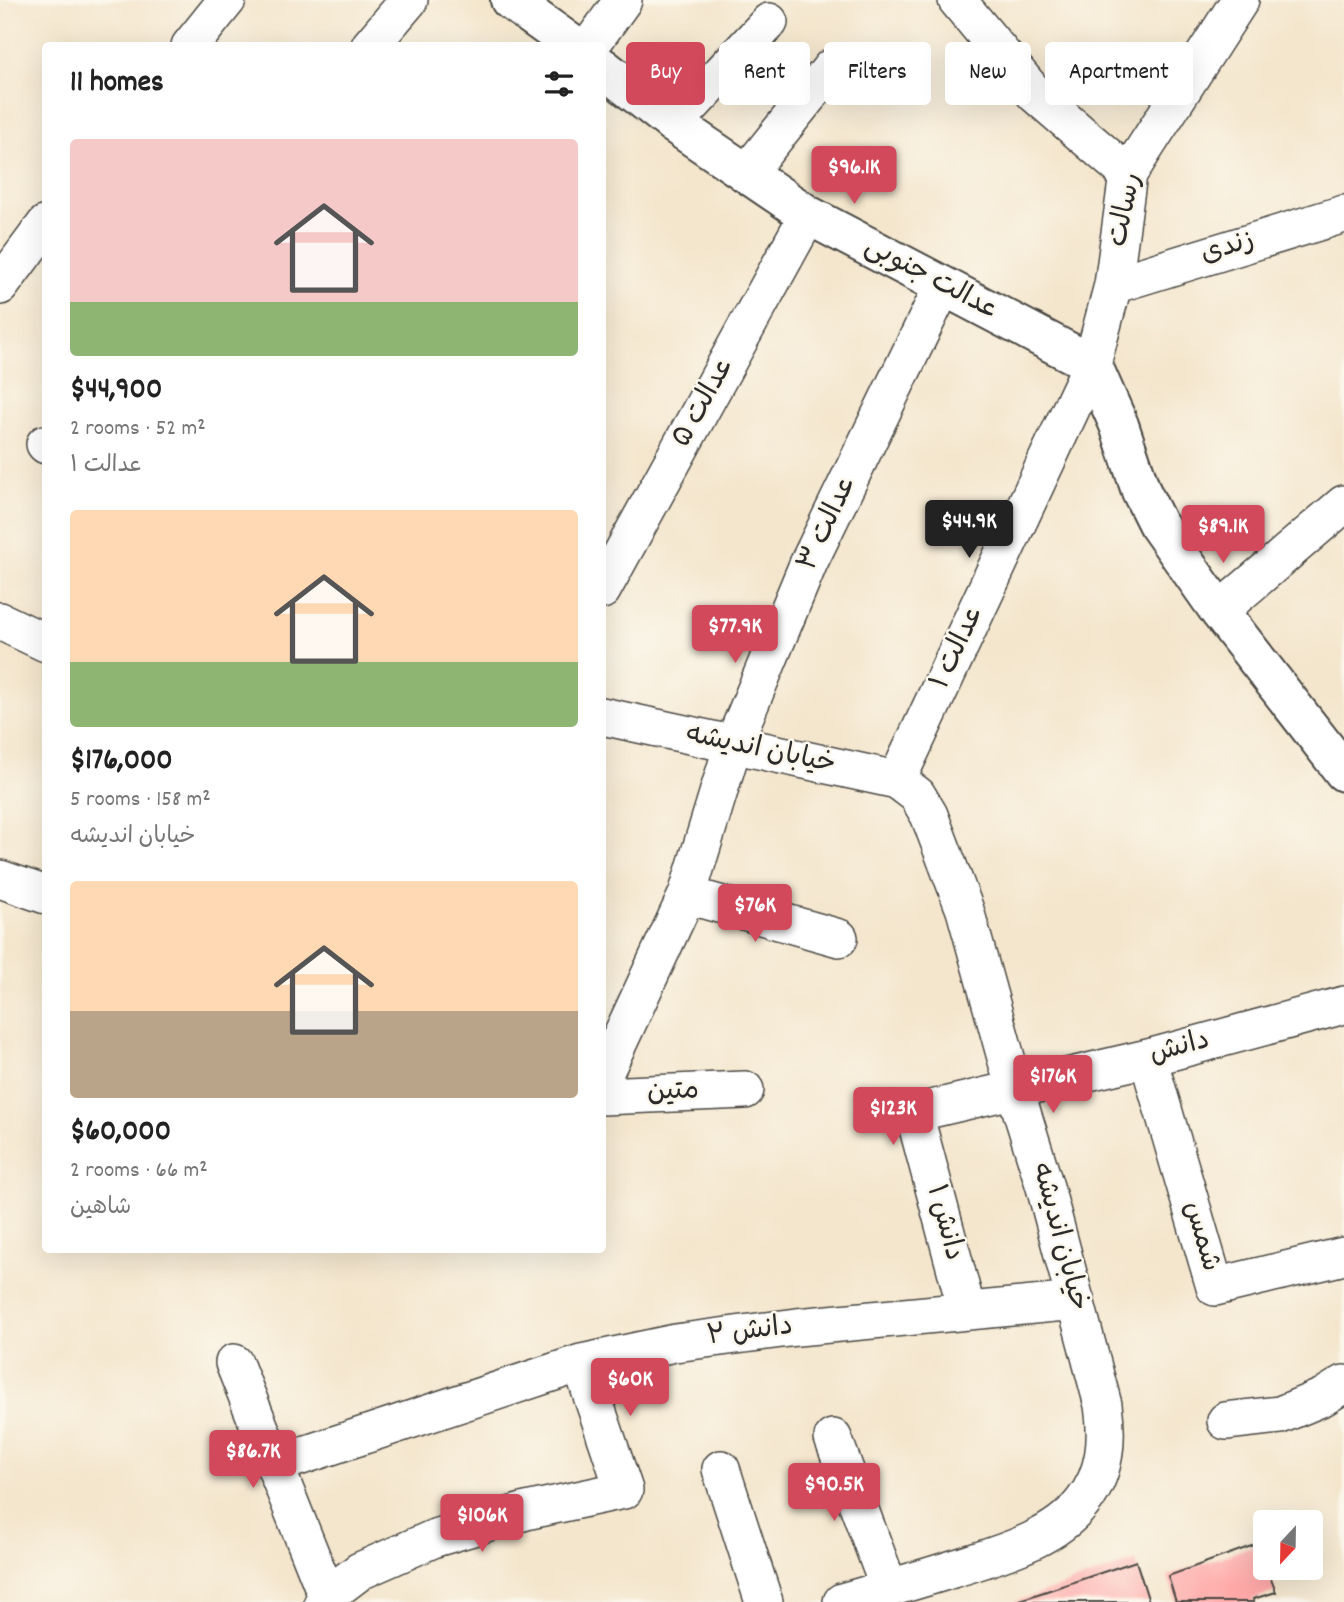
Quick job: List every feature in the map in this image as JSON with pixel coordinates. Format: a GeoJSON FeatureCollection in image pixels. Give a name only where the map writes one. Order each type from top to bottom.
{"type":"FeatureCollection","features":[{"type":"Feature","properties":{"kind":"street"},"geometry":{"type":"LineString","coordinates":[[193,42],[227,0]]}},
{"type":"Feature","properties":{"kind":"street"},"geometry":{"type":"LineString","coordinates":[[373,42],[409,0]]}},
{"type":"Feature","properties":{"kind":"street"},"geometry":{"type":"LineString","coordinates":[[510,0],[568,42]]}},
{"type":"Feature","properties":{"kind":"street"},"geometry":{"type":"LineString","coordinates":[[593,42],[623,0]]}},
{"type":"Feature","properties":{"kind":"street"},"geometry":{"type":"LineString","coordinates":[[957,0],[1035,94],[1128,174]]}},
{"type":"Feature","properties":{"kind":"street","name":"رسالت"},"geometry":{"type":"LineString","coordinates":[[1093,364],[1113,285],[1128,174],[1240,0]]}},
{"type":"Feature","properties":{"kind":"street"},"geometry":{"type":"LineString","coordinates":[[674,124],[769,22]]}},
{"type":"Feature","properties":{"kind":"street","name":"عدالت جنوبی"},"geometry":{"type":"LineString","coordinates":[[606,70],[674,124],[808,215],[1093,364]]}},
{"type":"Feature","properties":{"kind":"street"},"geometry":{"type":"LineString","coordinates":[[746,174],[824,77]]}},
{"type":"Feature","properties":{"kind":"street","name":"زندی"},"geometry":{"type":"LineString","coordinates":[[1113,285],[1344,214]]}},
{"type":"Feature","properties":{"kind":"street","name":"عدالت ۵"},"geometry":{"type":"LineString","coordinates":[[606,583],[808,215]]}},
{"type":"Feature","properties":{"kind":"street"},"geometry":{"type":"LineString","coordinates":[[0,286],[42,229]]}},
{"type":"Feature","properties":{"kind":"street","name":"عدالت ۳"},"geometry":{"type":"LineString","coordinates":[[606,1069],[687,895],[733,745],[809,562],[943,286]]}},
{"type":"Feature","properties":{"kind":"street"},"geometry":{"type":"LineString","coordinates":[[1093,364],[1119,425],[1141,491],[1157,523],[1219,611],[1344,772]]}},
{"type":"Feature","properties":{"kind":"street","name":"عدالت ۱"},"geometry":{"type":"LineString","coordinates":[[897,780],[1093,364]]}},
{"type":"Feature","properties":{"kind":"street"},"geometry":{"type":"LineString","coordinates":[[1219,611],[1344,504]]}},
{"type":"Feature","properties":{"kind":"street"},"geometry":{"type":"LineString","coordinates":[[0,621],[42,641]]}},
{"type":"Feature","properties":{"kind":"street","name":"خیابان اندیشه"},"geometry":{"type":"LineString","coordinates":[[606,717],[897,780],[917,796],[929,815],[965,911],[1076,1301],[1106,1426],[1106,1444],[1097,1477],[1079,1508],[1054,1528],[1025,1544],[842,1602]]}},
{"type":"Feature","properties":{"kind":"street"},"geometry":{"type":"LineString","coordinates":[[0,879],[42,894]]}},
{"type":"Feature","properties":{"kind":"street"},"geometry":{"type":"LineString","coordinates":[[687,895],[839,938]]}},
{"type":"Feature","properties":{"kind":"street","name":"دانش"},"geometry":{"type":"LineString","coordinates":[[1015,1090],[1148,1058],[1344,1005]]}},
{"type":"Feature","properties":{"kind":"street","name":"شمس"},"geometry":{"type":"LineString","coordinates":[[1148,1058],[1214,1287],[1344,1256]]}},
{"type":"Feature","properties":{"kind":"street","name":"متین"},"geometry":{"type":"LineString","coordinates":[[606,1096],[745,1090]]}},
{"type":"Feature","properties":{"kind":"street","name":"دانش ۱"},"geometry":{"type":"LineString","coordinates":[[967,1311],[914,1113],[1015,1090]]}},
{"type":"Feature","properties":{"kind":"street","name":"دانش ۲"},"geometry":{"type":"LineString","coordinates":[[274,1465],[581,1363],[689,1341],[797,1327],[1076,1301]]}},
{"type":"Feature","properties":{"kind":"street"},"geometry":{"type":"LineString","coordinates":[[233,1363],[325,1599],[360,1570],[435,1538],[526,1511],[624,1490],[581,1363]]}},
{"type":"Feature","properties":{"kind":"street"},"geometry":{"type":"LineString","coordinates":[[1226,1421],[1280,1415],[1323,1397],[1344,1384]]}},
{"type":"Feature","properties":{"kind":"street"},"geometry":{"type":"LineString","coordinates":[[833,1438],[889,1588]]}},
{"type":"Feature","properties":{"kind":"street"},"geometry":{"type":"LineString","coordinates":[[721,1469],[764,1602]]}},
{"type":"Feature","properties":{"kind":"building"},"geometry":{"type":"Polygon","coordinates":[[[1253,1545],[1253,1580],[1271,1580],[1276,1592],[1253,1599],[1254,1602],[1176,1602],[1168,1576],[1253,1545]]]}},
{"type":"Feature","properties":{"kind":"building"},"geometry":{"type":"Polygon","coordinates":[[[1136,1561],[1149,1602],[1014,1602],[1136,1561]]]}}]}
